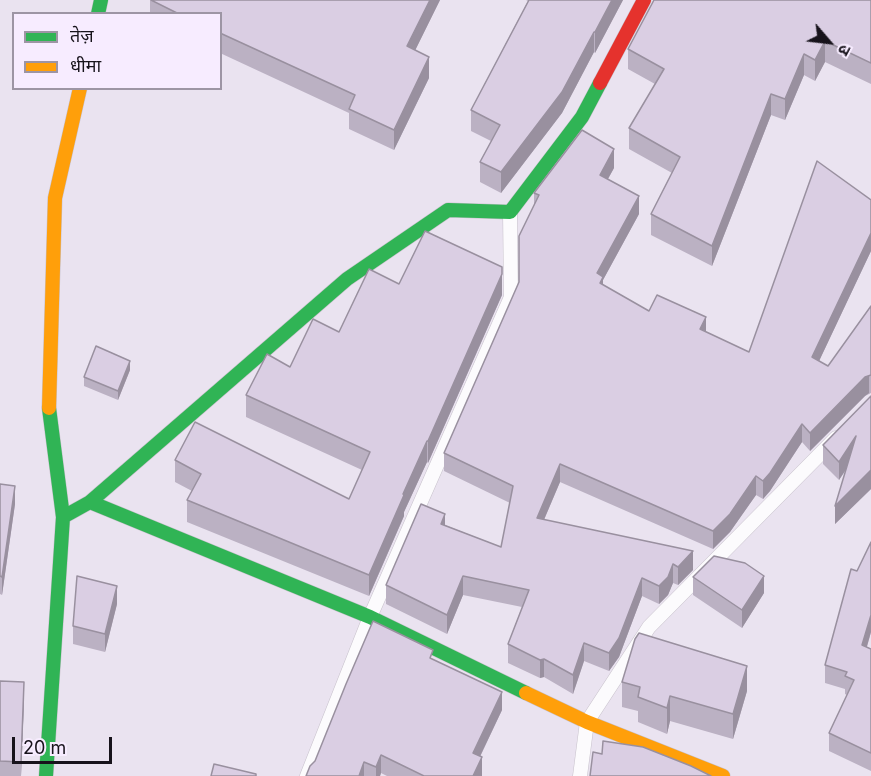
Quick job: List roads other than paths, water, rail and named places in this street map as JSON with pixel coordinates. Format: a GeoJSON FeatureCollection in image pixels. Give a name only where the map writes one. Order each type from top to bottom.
{"type":"FeatureCollection","features":[{"type":"Feature","properties":{"kind":"street"},"geometry":{"type":"LineString","coordinates":[[63,517],[90,502],[347,279],[448,210],[510,212],[582,117],[644,0]]}},
{"type":"Feature","properties":{"kind":"street"},"geometry":{"type":"LineString","coordinates":[[45,776],[63,517],[49,408],[55,198],[80,90]]}},
{"type":"Feature","properties":{"kind":"street"},"geometry":{"type":"LineString","coordinates":[[90,502],[370,617],[587,722],[723,776]]}},
{"type":"Feature","properties":{"kind":"lane"},"geometry":{"type":"LineString","coordinates":[[307,776],[370,617],[511,297],[510,212]]}},
{"type":"Feature","properties":{"kind":"lane"},"geometry":{"type":"LineString","coordinates":[[580,776],[587,722],[649,627],[846,427]]}}]}
